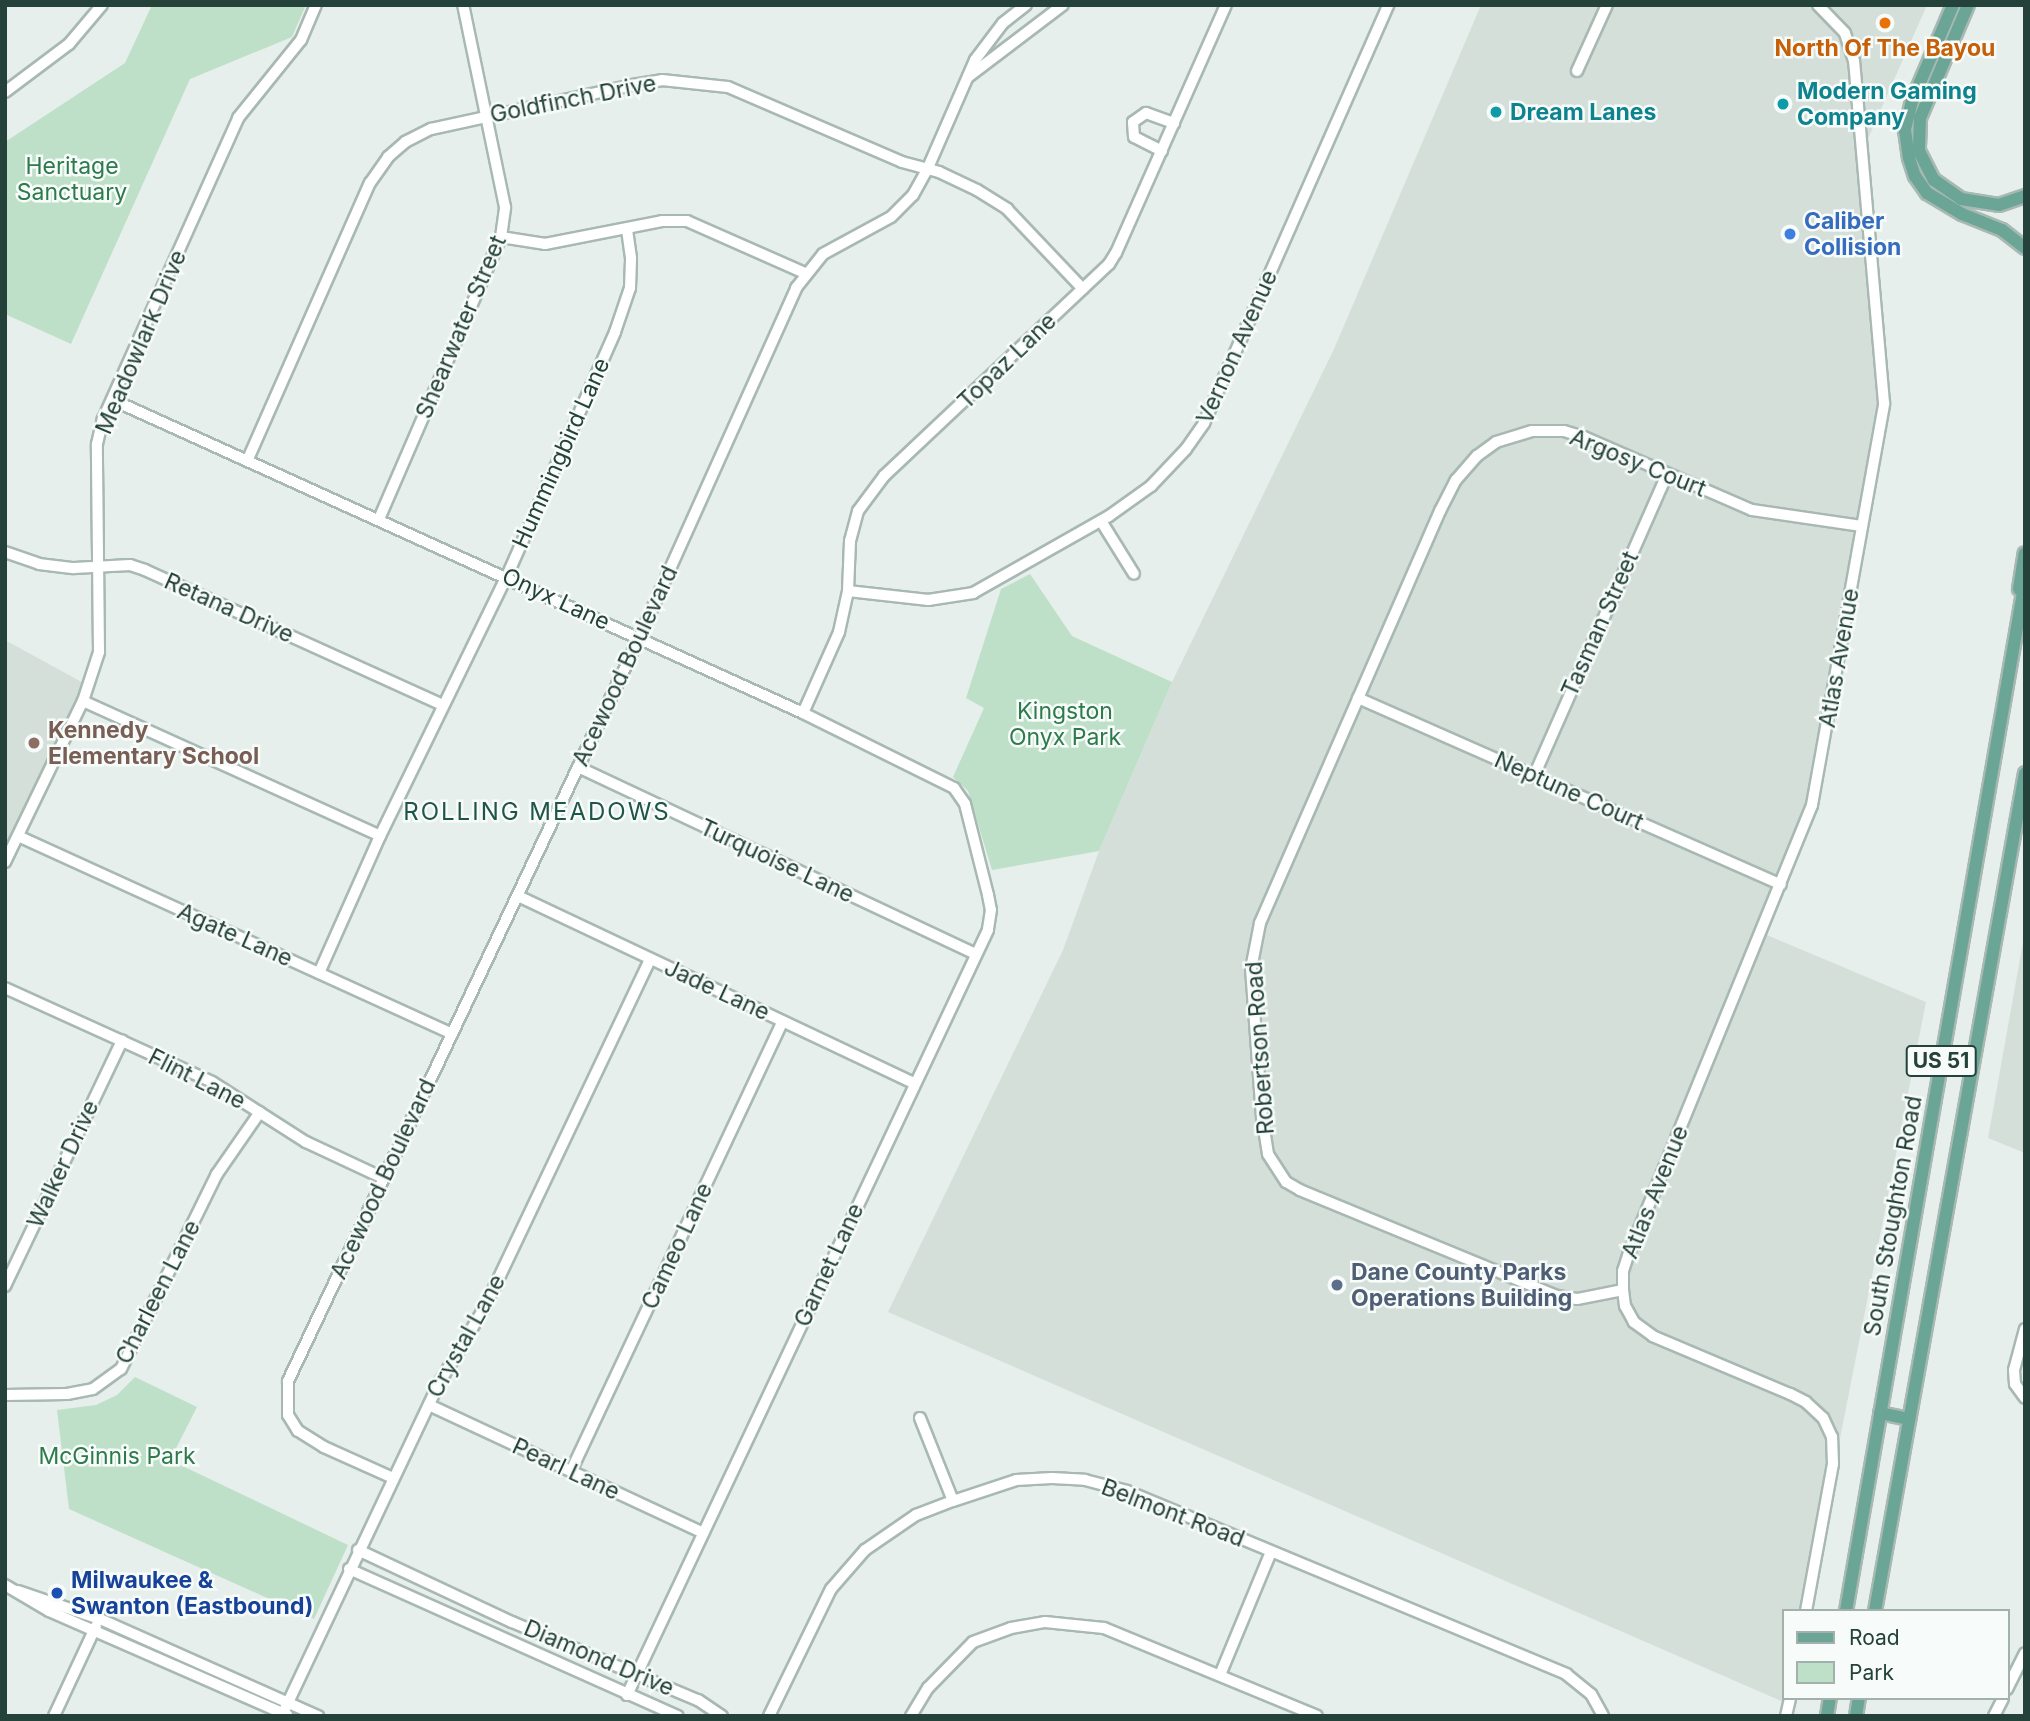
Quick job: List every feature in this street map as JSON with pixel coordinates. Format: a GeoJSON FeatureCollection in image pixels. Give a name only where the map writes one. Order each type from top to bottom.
{"type":"FeatureCollection","features":[{"type":"Feature","properties":{"kind":"main road"},"geometry":{"type":"LineString","coordinates":[[1953,5],[1912,101],[1905,130],[1909,158],[1915,176],[1927,193],[1962,214],[2007,233],[2025,248]]}},
{"type":"Feature","properties":{"kind":"main road"},"geometry":{"type":"LineString","coordinates":[[1968,5],[1920,118],[1919,151],[1934,180],[1961,199],[1998,205],[2025,197]]}},
{"type":"Feature","properties":{"kind":"main road"},"geometry":{"type":"LineString","coordinates":[[2002,708],[2025,553]]}},
{"type":"Feature","properties":{"kind":"main road","name":"South Stoughton Road"},"geometry":{"type":"LineString","coordinates":[[1846,1609],[2025,581]]}},
{"type":"Feature","properties":{"kind":"main road","name":"US 51"},"geometry":{"type":"LineString","coordinates":[[1875,1609],[2025,773]]}},
{"type":"Feature","properties":{"kind":"main road"},"geometry":{"type":"LineString","coordinates":[[1880,1413],[1909,1419]]}},
{"type":"Feature","properties":{"kind":"street"},"geometry":{"type":"LineString","coordinates":[[5,92],[69,44],[102,5]]}},
{"type":"Feature","properties":{"kind":"street","name":"Meadowlark Drive"},"geometry":{"type":"LineString","coordinates":[[5,862],[83,701],[99,652],[97,444],[103,419],[238,118],[301,40],[316,5]]}},
{"type":"Feature","properties":{"kind":"street","name":"Shearwater Street"},"geometry":{"type":"LineString","coordinates":[[379,519],[501,237],[505,207],[463,5]]}},
{"type":"Feature","properties":{"kind":"street","name":"Acewood Boulevard"},"geometry":{"type":"LineString","coordinates":[[393,1478],[324,1447],[298,1432],[288,1415],[288,1381],[639,638],[805,273],[823,254],[891,218],[913,195],[988,40],[1003,23],[1026,5]]}},
{"type":"Feature","properties":{"kind":"street","name":"Acewood Boulevard"},"geometry":{"type":"LineString","coordinates":[[968,77],[1063,5]]}},
{"type":"Feature","properties":{"kind":"street","name":"Topaz Lane"},"geometry":{"type":"LineString","coordinates":[[803,713],[833,650],[848,592],[850,541],[859,511],[884,476],[1083,289],[1116,253],[1226,5]]}},
{"type":"Feature","properties":{"kind":"street","name":"Vernon Avenue"},"geometry":{"type":"LineString","coordinates":[[848,592],[928,600],[966,595],[1008,576],[1101,521],[1151,486],[1186,449],[1204,423],[1388,5]]}},
{"type":"Feature","properties":{"kind":"street"},"geometry":{"type":"LineString","coordinates":[[1577,71],[1607,5]]}},
{"type":"Feature","properties":{"kind":"street","name":"Atlas Avenue"},"geometry":{"type":"LineString","coordinates":[[1623,1290],[1623,1272],[1628,1256],[1814,799],[1885,386],[1854,61],[1845,33],[1818,5]]}},
{"type":"Feature","properties":{"kind":"street","name":"Goldfinch Drive"},"geometry":{"type":"LineString","coordinates":[[248,459],[378,168],[405,142],[431,129],[662,80],[694,81],[751,94],[902,162],[977,190],[1007,209],[1083,289]]}},
{"type":"Feature","properties":{"kind":"street"},"geometry":{"type":"LineString","coordinates":[[1162,151],[1134,137],[1133,122],[1146,113],[1174,123]]}},
{"type":"Feature","properties":{"kind":"street"},"geometry":{"type":"LineString","coordinates":[[501,237],[545,244],[670,220],[687,221],[805,273]]}},
{"type":"Feature","properties":{"kind":"street","name":"Hummingbird Lane"},"geometry":{"type":"LineString","coordinates":[[319,973],[380,836],[507,576],[626,307],[631,258],[627,230]]}},
{"type":"Feature","properties":{"kind":"street","name":"Onyx Lane"},"geometry":{"type":"LineString","coordinates":[[113,400],[507,576],[803,713],[954,788],[965,804],[972,828]]}},
{"type":"Feature","properties":{"kind":"street","name":"Argosy Court"},"geometry":{"type":"LineString","coordinates":[[1357,698],[1455,480],[1477,456],[1496,442],[1515,435],[1532,431],[1564,431],[1752,510],[1863,526]]}},
{"type":"Feature","properties":{"kind":"street","name":"Tasman Street"},"geometry":{"type":"LineString","coordinates":[[1534,776],[1667,474]]}},
{"type":"Feature","properties":{"kind":"street"},"geometry":{"type":"LineString","coordinates":[[1101,521],[1134,574]]}},
{"type":"Feature","properties":{"kind":"street","name":"Retana Drive"},"geometry":{"type":"LineString","coordinates":[[5,552],[39,565],[130,565],[145,570],[443,705]]}},
{"type":"Feature","properties":{"kind":"street","name":"Neptune Court"},"geometry":{"type":"LineString","coordinates":[[1357,698],[1781,885]]}},
{"type":"Feature","properties":{"kind":"street","name":"Robertson Road"},"geometry":{"type":"LineString","coordinates":[[1357,698],[1298,832],[1254,942],[1251,970],[1262,1118],[1268,1154],[1281,1176],[1300,1190],[1557,1296],[1577,1299],[1623,1290]]}},
{"type":"Feature","properties":{"kind":"street"},"geometry":{"type":"LineString","coordinates":[[83,701],[380,836]]}},
{"type":"Feature","properties":{"kind":"street","name":"Turquoise Lane"},"geometry":{"type":"LineString","coordinates":[[578,767],[976,954]]}},
{"type":"Feature","properties":{"kind":"street","name":"Garnet Lane"},"geometry":{"type":"LineString","coordinates":[[627,1695],[988,930],[991,910],[972,828]]}},
{"type":"Feature","properties":{"kind":"street","name":"Agate Lane"},"geometry":{"type":"LineString","coordinates":[[18,836],[452,1034]]}},
{"type":"Feature","properties":{"kind":"street","name":"Jade Lane"},"geometry":{"type":"LineString","coordinates":[[518,896],[915,1084]]}},
{"type":"Feature","properties":{"kind":"street","name":"Crystal Lane"},"geometry":{"type":"LineString","coordinates":[[286,1715],[288,1702],[358,1550],[429,1405],[486,1305],[650,959]]}},
{"type":"Feature","properties":{"kind":"street","name":"Flint Lane"},"geometry":{"type":"LineString","coordinates":[[5,988],[212,1082],[306,1142],[383,1178]]}},
{"type":"Feature","properties":{"kind":"street","name":"Cameo Lane"},"geometry":{"type":"LineString","coordinates":[[571,1471],[783,1021]]}},
{"type":"Feature","properties":{"kind":"street","name":"Walker Drive"},"geometry":{"type":"LineString","coordinates":[[5,1286],[122,1041]]}},
{"type":"Feature","properties":{"kind":"street","name":"Charleen Lane"},"geometry":{"type":"LineString","coordinates":[[5,1395],[67,1394],[93,1389],[121,1369],[217,1174],[260,1112]]}},
{"type":"Feature","properties":{"kind":"street"},"geometry":{"type":"LineString","coordinates":[[1623,1290],[1625,1306],[1634,1322],[1653,1336],[1790,1394],[1806,1402],[1823,1418],[1832,1437],[1833,1464],[1806,1609]]}},
{"type":"Feature","properties":{"kind":"street"},"geometry":{"type":"LineString","coordinates":[[2025,1329],[2014,1370],[2015,1384],[2025,1398]]}},
{"type":"Feature","properties":{"kind":"street","name":"Pearl Lane"},"geometry":{"type":"LineString","coordinates":[[429,1405],[703,1533]]}},
{"type":"Feature","properties":{"kind":"street"},"geometry":{"type":"LineString","coordinates":[[920,1418],[953,1501]]}},
{"type":"Feature","properties":{"kind":"street","name":"Belmont Road"},"geometry":{"type":"LineString","coordinates":[[769,1716],[817,1614],[846,1569],[885,1534],[916,1516],[1016,1480],[1085,1480],[1127,1492],[1566,1674],[1591,1694],[1603,1716]]}},
{"type":"Feature","properties":{"kind":"street","name":"Diamond Drive"},"geometry":{"type":"LineString","coordinates":[[358,1550],[512,1622],[698,1700],[722,1716]]}},
{"type":"Feature","properties":{"kind":"street"},"geometry":{"type":"LineString","coordinates":[[1220,1675],[1271,1552]]}},
{"type":"Feature","properties":{"kind":"street","name":"Diamond Drive"},"geometry":{"type":"LineString","coordinates":[[349,1569],[678,1716]]}},
{"type":"Feature","properties":{"kind":"street"},"geometry":{"type":"LineString","coordinates":[[5,1585],[100,1619],[318,1716]]}},
{"type":"Feature","properties":{"kind":"street"},"geometry":{"type":"LineString","coordinates":[[18,1591],[50,1611],[286,1715]]}},
{"type":"Feature","properties":{"kind":"street"},"geometry":{"type":"LineString","coordinates":[[54,1716],[100,1619]]}},
{"type":"Feature","properties":{"kind":"street","name":"Diamond Drive"},"geometry":{"type":"LineString","coordinates":[[504,1640],[512,1622]]}},
{"type":"Feature","properties":{"kind":"street"},"geometry":{"type":"LineString","coordinates":[[911,1716],[928,1688],[973,1642],[1011,1628],[1045,1622],[1104,1628],[1317,1716]]}},
{"type":"Feature","properties":{"kind":"street"},"geometry":{"type":"LineString","coordinates":[[2009,1685],[2025,1653]]}},
{"type":"Feature","properties":{"kind":"street"},"geometry":{"type":"LineString","coordinates":[[1994,1716],[2002,1700]]}},
{"type":"Feature","properties":{"kind":"shaded area"},"geometry":{"type":"Polygon","coordinates":[[[1481,5],[1927,5],[1863,150],[1885,386],[1814,799],[1762,933],[1926,1002],[1806,1609],[1782,1609],[1782,1700],[1789,1700],[1788,1704],[888,1312],[1063,950],[1099,851],[1172,682],[1334,349],[1481,5]]]}},
{"type":"Feature","properties":{"kind":"shaded area","name":"Kennedy Elementary School"},"geometry":{"type":"Polygon","coordinates":[[[5,640],[89,686],[5,862],[5,640]]]}},
{"type":"Feature","properties":{"kind":"shaded area"},"geometry":{"type":"Polygon","coordinates":[[[2025,931],[2025,1153],[1988,1138],[2025,931]]]}},
{"type":"Feature","properties":{"kind":"green space","name":"Heritage Sanctuary"},"geometry":{"type":"Polygon","coordinates":[[[152,5],[306,5],[292,37],[190,79],[71,344],[5,314],[5,142],[125,63],[152,5]]]}},
{"type":"Feature","properties":{"kind":"green space","name":"Kingston Onyx Park"},"geometry":{"type":"Polygon","coordinates":[[[1030,574],[1072,636],[1172,682],[1099,851],[992,870],[968,791],[953,777],[984,708],[966,698],[1001,589],[1030,574]]]}},
{"type":"Feature","properties":{"kind":"green space","name":"McGinnis Park"},"geometry":{"type":"Polygon","coordinates":[[[135,1377],[197,1407],[170,1460],[348,1545],[314,1619],[69,1509],[57,1410],[96,1405],[117,1395],[135,1377]]]}},
{"type":"Feature","properties":{"kind":"place","name":"North Of The Bayou"},"geometry":{"type":"Point","coordinates":[1885,23]}},
{"type":"Feature","properties":{"kind":"place","name":"Modern Gaming Company"},"geometry":{"type":"Point","coordinates":[1783,104]}},
{"type":"Feature","properties":{"kind":"place","name":"Dream Lanes"},"geometry":{"type":"Point","coordinates":[1496,112]}},
{"type":"Feature","properties":{"kind":"place","name":"Caliber Collision"},"geometry":{"type":"Point","coordinates":[1790,234]}},
{"type":"Feature","properties":{"kind":"place","name":"Kennedy Elementary School"},"geometry":{"type":"Point","coordinates":[34,743]}},
{"type":"Feature","properties":{"kind":"place","name":"Dane County Parks Operations Building"},"geometry":{"type":"Point","coordinates":[1337,1285]}},
{"type":"Feature","properties":{"kind":"place","name":"Milwaukee & Swanton (Eastbound)"},"geometry":{"type":"Point","coordinates":[57,1593]}},
{"type":"Feature","properties":{"kind":"district","name":"ROLLING MEADOWS"},"geometry":{"type":"Point","coordinates":[537,812]}}]}
